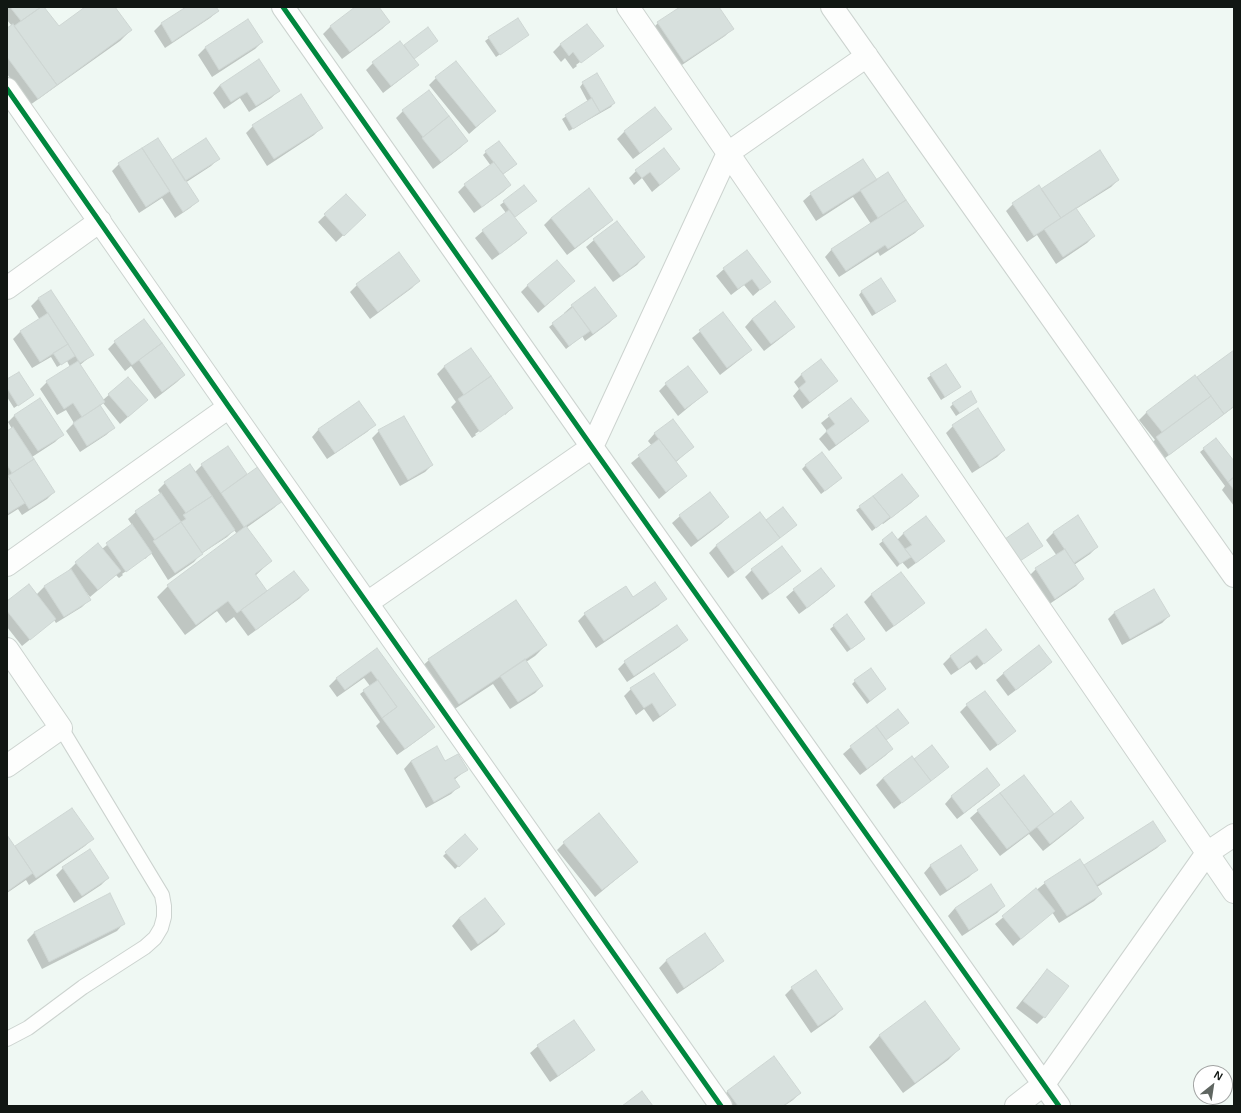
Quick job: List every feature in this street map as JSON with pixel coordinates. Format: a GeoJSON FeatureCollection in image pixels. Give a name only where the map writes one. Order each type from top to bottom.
{"type":"FeatureCollection","features":[{"type":"Feature","properties":{"kind":"street"},"geometry":{"type":"LineString","coordinates":[[283,7],[592,447],[1059,1106]]}},
{"type":"Feature","properties":{"kind":"street"},"geometry":{"type":"LineString","coordinates":[[628,7],[1234,892]]}},
{"type":"Feature","properties":{"kind":"street"},"geometry":{"type":"LineString","coordinates":[[832,7],[1234,576]]}},
{"type":"Feature","properties":{"kind":"street"},"geometry":{"type":"LineString","coordinates":[[367,603],[592,447],[728,153],[867,56]]}},
{"type":"Feature","properties":{"kind":"street"},"geometry":{"type":"LineString","coordinates":[[7,89],[721,1106]]}},
{"type":"Feature","properties":{"kind":"street"},"geometry":{"type":"LineString","coordinates":[[7,288],[100,221]]}},
{"type":"Feature","properties":{"kind":"street"},"geometry":{"type":"LineString","coordinates":[[7,565],[229,407]]}},
{"type":"Feature","properties":{"kind":"street"},"geometry":{"type":"LineString","coordinates":[[7,648],[61,728],[7,766]]}},
{"type":"Feature","properties":{"kind":"street"},"geometry":{"type":"LineString","coordinates":[[1016,1106],[1044,1084],[1207,853],[1234,835]]}},
{"type":"Feature","properties":{"kind":"lane"},"geometry":{"type":"LineString","coordinates":[[7,1038],[28,1028],[83,987],[145,947],[155,938],[161,928],[164,917],[162,895],[61,728]]}},
{"type":"Feature","properties":{"kind":"building"},"geometry":{"type":"Polygon","coordinates":[[[10,7],[41,7],[21,21],[10,7]]]}},
{"type":"Feature","properties":{"kind":"building"},"geometry":{"type":"Polygon","coordinates":[[[41,7],[44,7],[59,26],[85,7],[115,7],[132,30],[57,85],[14,26],[41,7]]]}},
{"type":"Feature","properties":{"kind":"building"},"geometry":{"type":"Polygon","coordinates":[[[186,7],[216,7],[219,11],[172,42],[161,23],[186,7]]]}},
{"type":"Feature","properties":{"kind":"building"},"geometry":{"type":"Polygon","coordinates":[[[355,7],[379,7],[390,22],[350,52],[330,26],[355,7]]]}},
{"type":"Feature","properties":{"kind":"building"},"geometry":{"type":"Polygon","coordinates":[[[680,7],[719,7],[734,29],[684,62],[657,22],[680,7]]]}},
{"type":"Feature","properties":{"kind":"building"},"geometry":{"type":"Polygon","coordinates":[[[518,18],[529,35],[500,55],[488,37],[518,18]]]}},
{"type":"Feature","properties":{"kind":"building"},"geometry":{"type":"Polygon","coordinates":[[[248,19],[263,42],[219,70],[205,47],[248,19]]]}},
{"type":"Feature","properties":{"kind":"building"},"geometry":{"type":"Polygon","coordinates":[[[13,24],[57,85],[38,99],[7,57],[7,28],[13,24]]]}},
{"type":"Feature","properties":{"kind":"building"},"geometry":{"type":"Polygon","coordinates":[[[587,24],[604,46],[581,63],[573,52],[569,56],[560,44],[587,24]]]}},
{"type":"Feature","properties":{"kind":"building"},"geometry":{"type":"Polygon","coordinates":[[[428,27],[438,41],[414,59],[404,45],[428,27]]]}},
{"type":"Feature","properties":{"kind":"building"},"geometry":{"type":"Polygon","coordinates":[[[400,41],[419,65],[391,86],[372,62],[400,41]]]}},
{"type":"Feature","properties":{"kind":"building"},"geometry":{"type":"Polygon","coordinates":[[[259,59],[280,91],[256,106],[247,92],[231,102],[220,85],[259,59]]]}},
{"type":"Feature","properties":{"kind":"building"},"geometry":{"type":"Polygon","coordinates":[[[456,61],[496,111],[476,127],[435,77],[456,61]]]}},
{"type":"Feature","properties":{"kind":"building"},"geometry":{"type":"Polygon","coordinates":[[[597,73],[615,103],[600,112],[582,82],[597,73]]]}},
{"type":"Feature","properties":{"kind":"building"},"geometry":{"type":"Polygon","coordinates":[[[429,90],[449,116],[423,137],[402,110],[429,90]]]}},
{"type":"Feature","properties":{"kind":"building"},"geometry":{"type":"Polygon","coordinates":[[[301,94],[323,128],[274,159],[252,125],[301,94]]]}},
{"type":"Feature","properties":{"kind":"building"},"geometry":{"type":"Polygon","coordinates":[[[592,98],[600,112],[573,129],[565,115],[592,98]]]}},
{"type":"Feature","properties":{"kind":"building"},"geometry":{"type":"Polygon","coordinates":[[[655,107],[672,129],[640,153],[624,131],[655,107]]]}},
{"type":"Feature","properties":{"kind":"building"},"geometry":{"type":"Polygon","coordinates":[[[449,116],[468,141],[441,162],[422,138],[449,116]]]}},
{"type":"Feature","properties":{"kind":"building"},"geometry":{"type":"Polygon","coordinates":[[[158,138],[199,201],[183,212],[142,148],[158,138]]]}},
{"type":"Feature","properties":{"kind":"building"},"geometry":{"type":"Polygon","coordinates":[[[206,138],[220,159],[185,181],[172,160],[206,138]]]}},
{"type":"Feature","properties":{"kind":"building"},"geometry":{"type":"Polygon","coordinates":[[[499,141],[517,164],[503,174],[485,151],[499,141]]]}},
{"type":"Feature","properties":{"kind":"building"},"geometry":{"type":"Polygon","coordinates":[[[142,148],[170,191],[146,207],[118,163],[142,148]]]}},
{"type":"Feature","properties":{"kind":"building"},"geometry":{"type":"Polygon","coordinates":[[[664,148],[680,169],[660,185],[650,172],[642,178],[635,170],[664,148]]]}},
{"type":"Feature","properties":{"kind":"building"},"geometry":{"type":"Polygon","coordinates":[[[1100,150],[1119,180],[1061,218],[1041,189],[1100,150]]]}},
{"type":"Feature","properties":{"kind":"building"},"geometry":{"type":"Polygon","coordinates":[[[863,159],[877,180],[823,214],[810,193],[863,159]]]}},
{"type":"Feature","properties":{"kind":"building"},"geometry":{"type":"Polygon","coordinates":[[[494,162],[511,185],[482,207],[464,184],[494,162]]]}},
{"type":"Feature","properties":{"kind":"building"},"geometry":{"type":"Polygon","coordinates":[[[888,172],[906,200],[878,218],[860,190],[888,172]]]}},
{"type":"Feature","properties":{"kind":"building"},"geometry":{"type":"Polygon","coordinates":[[[524,185],[537,201],[515,217],[503,201],[524,185]]]}},
{"type":"Feature","properties":{"kind":"building"},"geometry":{"type":"Polygon","coordinates":[[[1039,185],[1061,218],[1034,236],[1012,203],[1039,185]]]}},
{"type":"Feature","properties":{"kind":"building"},"geometry":{"type":"Polygon","coordinates":[[[589,188],[613,220],[575,248],[551,218],[589,188]]]}},
{"type":"Feature","properties":{"kind":"building"},"geometry":{"type":"Polygon","coordinates":[[[346,194],[366,215],[344,236],[324,214],[346,194]]]}},
{"type":"Feature","properties":{"kind":"building"},"geometry":{"type":"Polygon","coordinates":[[[906,200],[924,226],[888,249],[885,245],[846,271],[831,249],[906,200]]]}},
{"type":"Feature","properties":{"kind":"building"},"geometry":{"type":"Polygon","coordinates":[[[1076,208],[1095,236],[1063,257],[1044,229],[1076,208]]]}},
{"type":"Feature","properties":{"kind":"building"},"geometry":{"type":"Polygon","coordinates":[[[509,210],[527,233],[500,254],[482,230],[509,210]]]}},
{"type":"Feature","properties":{"kind":"building"},"geometry":{"type":"Polygon","coordinates":[[[617,221],[645,257],[621,276],[593,239],[617,221]]]}},
{"type":"Feature","properties":{"kind":"building"},"geometry":{"type":"Polygon","coordinates":[[[747,250],[771,282],[760,290],[752,279],[738,289],[723,268],[747,250]]]}},
{"type":"Feature","properties":{"kind":"building"},"geometry":{"type":"Polygon","coordinates":[[[399,252],[420,281],[378,312],[356,284],[399,252]]]}},
{"type":"Feature","properties":{"kind":"building"},"geometry":{"type":"Polygon","coordinates":[[[557,260],[575,281],[545,306],[527,285],[557,260]]]}},
{"type":"Feature","properties":{"kind":"building"},"geometry":{"type":"Polygon","coordinates":[[[881,278],[896,301],[876,313],[861,291],[881,278]]]}},
{"type":"Feature","properties":{"kind":"building"},"geometry":{"type":"Polygon","coordinates":[[[595,287],[617,316],[593,334],[571,305],[595,287]]]}},
{"type":"Feature","properties":{"kind":"building"},"geometry":{"type":"Polygon","coordinates":[[[51,290],[94,355],[80,363],[38,298],[51,290]]]}},
{"type":"Feature","properties":{"kind":"building"},"geometry":{"type":"Polygon","coordinates":[[[775,301],[795,327],[771,344],[752,319],[775,301]]]}},
{"type":"Feature","properties":{"kind":"building"},"geometry":{"type":"Polygon","coordinates":[[[573,307],[590,331],[569,346],[552,323],[573,307]]]}},
{"type":"Feature","properties":{"kind":"building"},"geometry":{"type":"Polygon","coordinates":[[[723,312],[752,350],[727,368],[699,330],[723,312]]]}},
{"type":"Feature","properties":{"kind":"building"},"geometry":{"type":"Polygon","coordinates":[[[48,313],[68,344],[40,362],[20,331],[48,313]]]}},
{"type":"Feature","properties":{"kind":"building"},"geometry":{"type":"Polygon","coordinates":[[[144,319],[162,343],[132,365],[114,341],[144,319]]]}},
{"type":"Feature","properties":{"kind":"building"},"geometry":{"type":"Polygon","coordinates":[[[162,343],[185,375],[162,392],[139,360],[162,343]]]}},
{"type":"Feature","properties":{"kind":"building"},"geometry":{"type":"Polygon","coordinates":[[[68,344],[75,356],[61,365],[53,353],[68,344]]]}},
{"type":"Feature","properties":{"kind":"building"},"geometry":{"type":"Polygon","coordinates":[[[471,348],[491,376],[464,395],[444,366],[471,348]]]}},
{"type":"Feature","properties":{"kind":"building"},"geometry":{"type":"Polygon","coordinates":[[[1234,350],[1234,406],[1224,414],[1197,377],[1234,350]]]}},
{"type":"Feature","properties":{"kind":"building"},"geometry":{"type":"Polygon","coordinates":[[[821,359],[838,381],[810,402],[799,388],[806,382],[801,374],[821,359]]]}},
{"type":"Feature","properties":{"kind":"building"},"geometry":{"type":"Polygon","coordinates":[[[78,361],[105,402],[82,417],[73,403],[64,409],[46,381],[78,361]]]}},
{"type":"Feature","properties":{"kind":"building"},"geometry":{"type":"Polygon","coordinates":[[[946,364],[961,387],[945,397],[930,374],[946,364]]]}},
{"type":"Feature","properties":{"kind":"building"},"geometry":{"type":"Polygon","coordinates":[[[688,366],[708,392],[685,409],[665,383],[688,366]]]}},
{"type":"Feature","properties":{"kind":"building"},"geometry":{"type":"Polygon","coordinates":[[[19,372],[34,395],[18,406],[7,388],[7,379],[19,372]]]}},
{"type":"Feature","properties":{"kind":"building"},"geometry":{"type":"Polygon","coordinates":[[[1195,375],[1211,396],[1162,432],[1146,412],[1195,375]]]}},
{"type":"Feature","properties":{"kind":"building"},"geometry":{"type":"Polygon","coordinates":[[[491,376],[513,408],[480,432],[458,399],[491,376]]]}},
{"type":"Feature","properties":{"kind":"building"},"geometry":{"type":"Polygon","coordinates":[[[128,377],[148,400],[128,417],[108,394],[128,377]]]}},
{"type":"Feature","properties":{"kind":"building"},"geometry":{"type":"Polygon","coordinates":[[[971,391],[977,402],[960,413],[952,403],[971,391]]]}},
{"type":"Feature","properties":{"kind":"building"},"geometry":{"type":"Polygon","coordinates":[[[1211,396],[1224,414],[1169,455],[1156,437],[1211,396]]]}},
{"type":"Feature","properties":{"kind":"building"},"geometry":{"type":"Polygon","coordinates":[[[40,398],[64,435],[38,451],[14,415],[40,398]]]}},
{"type":"Feature","properties":{"kind":"building"},"geometry":{"type":"Polygon","coordinates":[[[851,398],[869,421],[836,445],[826,431],[835,424],[828,415],[851,398]]]}},
{"type":"Feature","properties":{"kind":"building"},"geometry":{"type":"Polygon","coordinates":[[[359,401],[376,425],[335,453],[318,429],[359,401]]]}},
{"type":"Feature","properties":{"kind":"building"},"geometry":{"type":"Polygon","coordinates":[[[100,405],[115,428],[87,446],[73,423],[100,405]]]}},
{"type":"Feature","properties":{"kind":"building"},"geometry":{"type":"Polygon","coordinates":[[[978,408],[1005,450],[980,467],[952,425],[978,408]]]}},
{"type":"Feature","properties":{"kind":"building"},"geometry":{"type":"Polygon","coordinates":[[[404,416],[433,465],[408,480],[378,430],[404,416]]]}},
{"type":"Feature","properties":{"kind":"building"},"geometry":{"type":"Polygon","coordinates":[[[673,419],[694,447],[676,461],[654,433],[673,419]]]}},
{"type":"Feature","properties":{"kind":"building"},"geometry":{"type":"Polygon","coordinates":[[[13,427],[34,459],[12,473],[7,465],[7,431],[13,427]]]}},
{"type":"Feature","properties":{"kind":"building"},"geometry":{"type":"Polygon","coordinates":[[[1216,438],[1234,461],[1234,477],[1228,482],[1203,448],[1216,438]]]}},
{"type":"Feature","properties":{"kind":"building"},"geometry":{"type":"Polygon","coordinates":[[[659,439],[687,476],[666,492],[638,455],[659,439]]]}},
{"type":"Feature","properties":{"kind":"building"},"geometry":{"type":"Polygon","coordinates":[[[228,446],[247,474],[221,493],[201,464],[228,446]]]}},
{"type":"Feature","properties":{"kind":"building"},"geometry":{"type":"Polygon","coordinates":[[[822,452],[842,478],[825,491],[805,465],[822,452]]]}},
{"type":"Feature","properties":{"kind":"building"},"geometry":{"type":"Polygon","coordinates":[[[34,459],[55,492],[29,509],[8,476],[34,459]]]}},
{"type":"Feature","properties":{"kind":"building"},"geometry":{"type":"Polygon","coordinates":[[[190,464],[212,496],[186,513],[164,482],[190,464]]]}},
{"type":"Feature","properties":{"kind":"building"},"geometry":{"type":"Polygon","coordinates":[[[259,466],[283,501],[244,527],[221,493],[259,466]]]}},
{"type":"Feature","properties":{"kind":"building"},"geometry":{"type":"Polygon","coordinates":[[[902,474],[919,496],[891,518],[873,496],[902,474]]]}},
{"type":"Feature","properties":{"kind":"building"},"geometry":{"type":"Polygon","coordinates":[[[8,476],[25,503],[7,514],[7,477],[8,476]]]}},
{"type":"Feature","properties":{"kind":"building"},"geometry":{"type":"Polygon","coordinates":[[[1234,477],[1234,490],[1228,482],[1234,477]]]}},
{"type":"Feature","properties":{"kind":"building"},"geometry":{"type":"Polygon","coordinates":[[[710,492],[729,517],[698,540],[679,515],[710,492]]]}},
{"type":"Feature","properties":{"kind":"building"},"geometry":{"type":"Polygon","coordinates":[[[161,493],[181,522],[155,540],[135,511],[161,493]]]}},
{"type":"Feature","properties":{"kind":"building"},"geometry":{"type":"Polygon","coordinates":[[[212,496],[235,530],[202,553],[181,522],[186,519],[183,515],[212,496]]]}},
{"type":"Feature","properties":{"kind":"building"},"geometry":{"type":"Polygon","coordinates":[[[873,496],[890,517],[876,528],[859,506],[873,496]]]}},
{"type":"Feature","properties":{"kind":"building"},"geometry":{"type":"Polygon","coordinates":[[[783,507],[797,525],[780,538],[766,520],[783,507]]]}},
{"type":"Feature","properties":{"kind":"building"},"geometry":{"type":"Polygon","coordinates":[[[760,512],[780,538],[735,572],[716,545],[760,512]]]}},
{"type":"Feature","properties":{"kind":"building"},"geometry":{"type":"Polygon","coordinates":[[[1078,515],[1098,547],[1074,563],[1053,532],[1078,515]]]}},
{"type":"Feature","properties":{"kind":"building"},"geometry":{"type":"Polygon","coordinates":[[[926,516],[945,541],[916,563],[905,549],[912,545],[903,533],[926,516]]]}},
{"type":"Feature","properties":{"kind":"building"},"geometry":{"type":"Polygon","coordinates":[[[181,522],[203,554],[175,573],[153,541],[181,522]]]}},
{"type":"Feature","properties":{"kind":"building"},"geometry":{"type":"Polygon","coordinates":[[[1028,523],[1043,546],[1020,561],[1005,539],[1028,523]]]}},
{"type":"Feature","properties":{"kind":"building"},"geometry":{"type":"Polygon","coordinates":[[[132,524],[152,553],[126,572],[106,543],[132,524]]]}},
{"type":"Feature","properties":{"kind":"building"},"geometry":{"type":"Polygon","coordinates":[[[246,526],[272,561],[255,574],[267,591],[237,613],[228,601],[196,625],[167,585],[246,526]]]}},
{"type":"Feature","properties":{"kind":"building"},"geometry":{"type":"Polygon","coordinates":[[[892,532],[911,557],[900,564],[882,540],[892,532]]]}},
{"type":"Feature","properties":{"kind":"building"},"geometry":{"type":"Polygon","coordinates":[[[98,543],[121,571],[98,590],[75,562],[98,543]]]}},
{"type":"Feature","properties":{"kind":"building"},"geometry":{"type":"Polygon","coordinates":[[[782,546],[801,571],[770,594],[751,569],[782,546]]]}},
{"type":"Feature","properties":{"kind":"building"},"geometry":{"type":"Polygon","coordinates":[[[1065,549],[1084,579],[1055,599],[1035,568],[1065,549]]]}},
{"type":"Feature","properties":{"kind":"building"},"geometry":{"type":"Polygon","coordinates":[[[821,568],[835,586],[807,608],[793,589],[821,568]]]}},
{"type":"Feature","properties":{"kind":"building"},"geometry":{"type":"Polygon","coordinates":[[[71,569],[91,600],[64,617],[44,586],[71,569]]]}},
{"type":"Feature","properties":{"kind":"building"},"geometry":{"type":"Polygon","coordinates":[[[294,571],[309,590],[256,630],[241,610],[294,571]]]}},
{"type":"Feature","properties":{"kind":"building"},"geometry":{"type":"Polygon","coordinates":[[[901,572],[925,603],[894,626],[871,594],[901,572]]]}},
{"type":"Feature","properties":{"kind":"building"},"geometry":{"type":"Polygon","coordinates":[[[655,582],[667,599],[604,641],[584,613],[626,586],[633,597],[655,582]]]}},
{"type":"Feature","properties":{"kind":"building"},"geometry":{"type":"Polygon","coordinates":[[[29,584],[56,619],[30,640],[7,611],[7,601],[29,584]]]}},
{"type":"Feature","properties":{"kind":"building"},"geometry":{"type":"Polygon","coordinates":[[[1154,589],[1170,616],[1130,639],[1114,612],[1154,589]]]}},
{"type":"Feature","properties":{"kind":"building"},"geometry":{"type":"Polygon","coordinates":[[[516,600],[547,645],[459,704],[428,659],[516,600]]]}},
{"type":"Feature","properties":{"kind":"building"},"geometry":{"type":"Polygon","coordinates":[[[847,614],[865,639],[851,649],[833,625],[847,614]]]}},
{"type":"Feature","properties":{"kind":"building"},"geometry":{"type":"Polygon","coordinates":[[[677,625],[688,640],[634,676],[624,661],[677,625]]]}},
{"type":"Feature","properties":{"kind":"building"},"geometry":{"type":"Polygon","coordinates":[[[986,629],[1002,650],[984,664],[977,655],[959,669],[950,656],[986,629]]]}},
{"type":"Feature","properties":{"kind":"building"},"geometry":{"type":"Polygon","coordinates":[[[1039,645],[1052,662],[1016,690],[1003,673],[1039,645]]]}},
{"type":"Feature","properties":{"kind":"building"},"geometry":{"type":"Polygon","coordinates":[[[377,648],[435,727],[405,749],[382,718],[397,707],[371,671],[345,690],[336,678],[377,648]]]}},
{"type":"Feature","properties":{"kind":"building"},"geometry":{"type":"Polygon","coordinates":[[[525,659],[543,686],[518,702],[500,676],[525,659]]]}},
{"type":"Feature","properties":{"kind":"building"},"geometry":{"type":"Polygon","coordinates":[[[871,668],[886,689],[870,701],[854,680],[871,668]]]}},
{"type":"Feature","properties":{"kind":"building"},"geometry":{"type":"Polygon","coordinates":[[[654,673],[676,705],[660,716],[652,703],[644,708],[630,688],[654,673]]]}},
{"type":"Feature","properties":{"kind":"building"},"geometry":{"type":"Polygon","coordinates":[[[378,680],[397,707],[382,718],[363,690],[378,680]]]}},
{"type":"Feature","properties":{"kind":"building"},"geometry":{"type":"Polygon","coordinates":[[[985,691],[1016,731],[998,745],[966,704],[985,691]]]}},
{"type":"Feature","properties":{"kind":"building"},"geometry":{"type":"Polygon","coordinates":[[[898,709],[909,723],[886,740],[876,726],[898,709]]]}},
{"type":"Feature","properties":{"kind":"building"},"geometry":{"type":"Polygon","coordinates":[[[876,726],[893,749],[867,769],[850,746],[876,726]]]}},
{"type":"Feature","properties":{"kind":"building"},"geometry":{"type":"Polygon","coordinates":[[[932,745],[949,767],[931,781],[914,759],[932,745]]]}},
{"type":"Feature","properties":{"kind":"building"},"geometry":{"type":"Polygon","coordinates":[[[437,746],[445,761],[458,754],[468,770],[454,778],[460,787],[434,802],[411,761],[437,746]]]}},
{"type":"Feature","properties":{"kind":"building"},"geometry":{"type":"Polygon","coordinates":[[[912,756],[931,781],[902,803],[883,778],[912,756]]]}},
{"type":"Feature","properties":{"kind":"building"},"geometry":{"type":"Polygon","coordinates":[[[987,768],[1000,785],[964,813],[951,796],[987,768]]]}},
{"type":"Feature","properties":{"kind":"building"},"geometry":{"type":"Polygon","coordinates":[[[1024,775],[1054,814],[1030,832],[1000,793],[1024,775]]]}},
{"type":"Feature","properties":{"kind":"building"},"geometry":{"type":"Polygon","coordinates":[[[1000,793],[1030,832],[1007,849],[977,810],[1000,793]]]}},
{"type":"Feature","properties":{"kind":"building"},"geometry":{"type":"Polygon","coordinates":[[[1071,801],[1084,818],[1050,844],[1037,827],[1071,801]]]}},
{"type":"Feature","properties":{"kind":"building"},"geometry":{"type":"Polygon","coordinates":[[[72,808],[94,839],[36,878],[15,846],[72,808]]]}},
{"type":"Feature","properties":{"kind":"building"},"geometry":{"type":"Polygon","coordinates":[[[599,813],[638,862],[602,890],[563,842],[599,813]]]}},
{"type":"Feature","properties":{"kind":"building"},"geometry":{"type":"Polygon","coordinates":[[[1153,821],[1166,841],[1097,885],[1084,865],[1153,821]]]}},
{"type":"Feature","properties":{"kind":"building"},"geometry":{"type":"Polygon","coordinates":[[[465,834],[478,849],[459,867],[445,852],[465,834]]]}},
{"type":"Feature","properties":{"kind":"building"},"geometry":{"type":"Polygon","coordinates":[[[7,835],[33,873],[8,891],[7,890],[7,835]]]}},
{"type":"Feature","properties":{"kind":"building"},"geometry":{"type":"Polygon","coordinates":[[[961,845],[978,870],[947,890],[930,865],[961,845]]]}},
{"type":"Feature","properties":{"kind":"building"},"geometry":{"type":"Polygon","coordinates":[[[90,849],[109,878],[82,896],[62,867],[90,849]]]}},
{"type":"Feature","properties":{"kind":"building"},"geometry":{"type":"Polygon","coordinates":[[[1080,859],[1102,894],[1067,916],[1044,882],[1080,859]]]}},
{"type":"Feature","properties":{"kind":"building"},"geometry":{"type":"Polygon","coordinates":[[[991,884],[1005,906],[969,930],[955,908],[991,884]]]}},
{"type":"Feature","properties":{"kind":"building"},"geometry":{"type":"Polygon","coordinates":[[[1036,888],[1055,911],[1021,939],[1002,916],[1036,888]]]}},
{"type":"Feature","properties":{"kind":"building"},"geometry":{"type":"Polygon","coordinates":[[[110,893],[125,924],[49,962],[34,932],[110,893]]]}},
{"type":"Feature","properties":{"kind":"building"},"geometry":{"type":"Polygon","coordinates":[[[485,898],[505,924],[478,944],[459,918],[485,898]]]}},
{"type":"Feature","properties":{"kind":"building"},"geometry":{"type":"Polygon","coordinates":[[[705,933],[724,961],[684,988],[666,960],[705,933]]]}},
{"type":"Feature","properties":{"kind":"building"},"geometry":{"type":"Polygon","coordinates":[[[1047,969],[1069,986],[1045,1018],[1023,1001],[1047,969]]]}},
{"type":"Feature","properties":{"kind":"building"},"geometry":{"type":"Polygon","coordinates":[[[816,970],[843,1009],[818,1026],[791,987],[816,970]]]}},
{"type":"Feature","properties":{"kind":"building"},"geometry":{"type":"Polygon","coordinates":[[[925,1001],[960,1049],[915,1083],[879,1035],[925,1001]]]}},
{"type":"Feature","properties":{"kind":"building"},"geometry":{"type":"Polygon","coordinates":[[[574,1020],[595,1050],[558,1076],[537,1045],[574,1020]]]}},
{"type":"Feature","properties":{"kind":"building"},"geometry":{"type":"Polygon","coordinates":[[[774,1056],[801,1093],[783,1106],[738,1106],[727,1091],[774,1056]]]}},
{"type":"Feature","properties":{"kind":"building"},"geometry":{"type":"Polygon","coordinates":[[[642,1091],[653,1106],[622,1106],[642,1091]]]}},
{"type":"Feature","properties":{"kind":"cycle path"},"geometry":{"type":"LineString","coordinates":[[283,7],[592,447],[1059,1106]]}},
{"type":"Feature","properties":{"kind":"cycle path"},"geometry":{"type":"LineString","coordinates":[[7,89],[721,1106]]}}]}
